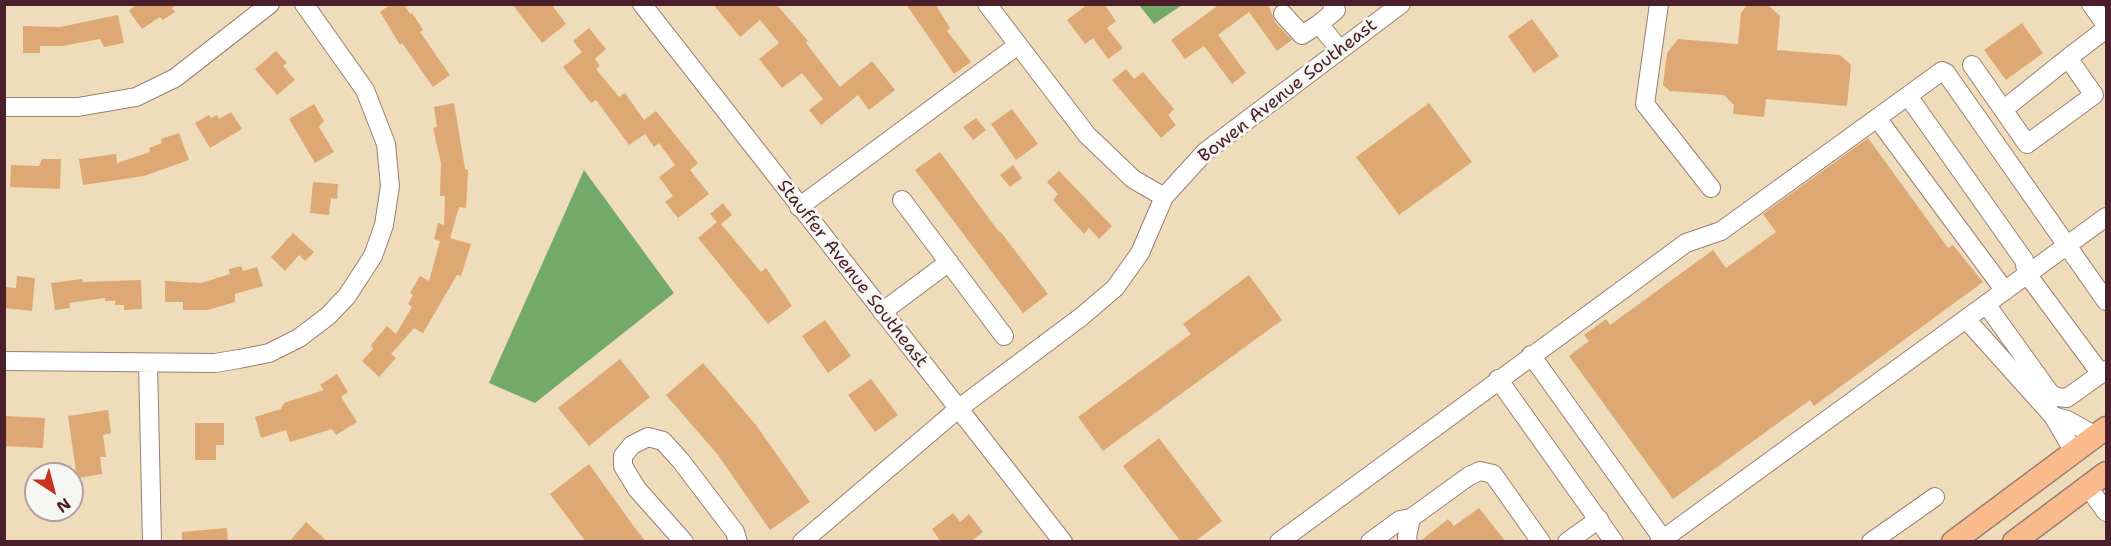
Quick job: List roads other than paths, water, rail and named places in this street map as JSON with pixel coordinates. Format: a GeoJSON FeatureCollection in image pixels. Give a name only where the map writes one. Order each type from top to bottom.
{"type":"FeatureCollection","features":[{"type":"Feature","properties":{"kind":"main road"},"geometry":{"type":"LineString","coordinates":[[1953,542],[2101,432]]}},
{"type":"Feature","properties":{"kind":"main road"},"geometry":{"type":"LineString","coordinates":[[2014,542],[2106,473]]}},
{"type":"Feature","properties":{"kind":"street"},"geometry":{"type":"LineString","coordinates":[[4,107],[78,107],[136,97],[187,69],[270,4]]}},
{"type":"Feature","properties":{"kind":"street"},"geometry":{"type":"LineString","coordinates":[[4,362],[215,363],[269,353],[299,338],[328,316],[354,288],[373,256],[384,225],[388,201],[386,144],[365,90],[304,4]]}},
{"type":"Feature","properties":{"kind":"street","name":"Stauffer Avenue Southeast"},"geometry":{"type":"LineString","coordinates":[[642,4],[1063,542]]}},
{"type":"Feature","properties":{"kind":"street"},"geometry":{"type":"LineString","coordinates":[[987,4],[1087,135],[1133,179],[1164,196]]}},
{"type":"Feature","properties":{"kind":"street"},"geometry":{"type":"LineString","coordinates":[[1282,14],[1302,35],[1336,10],[1332,4]]}},
{"type":"Feature","properties":{"kind":"street","name":"Bowen Avenue Southeast"},"geometry":{"type":"LineString","coordinates":[[802,542],[958,409],[1081,318],[1115,288],[1140,253],[1164,196],[1204,152],[1401,4]]}},
{"type":"Feature","properties":{"kind":"street"},"geometry":{"type":"LineString","coordinates":[[1659,4],[1645,104],[1711,188]]}},
{"type":"Feature","properties":{"kind":"street"},"geometry":{"type":"LineString","coordinates":[[2003,110],[2106,27],[2091,4]]}},
{"type":"Feature","properties":{"kind":"street"},"geometry":{"type":"LineString","coordinates":[[1319,24],[1340,50]]}},
{"type":"Feature","properties":{"kind":"street"},"geometry":{"type":"LineString","coordinates":[[799,207],[1018,45]]}},
{"type":"Feature","properties":{"kind":"street"},"geometry":{"type":"LineString","coordinates":[[1972,64],[2027,144],[2094,95],[2068,58]]}},
{"type":"Feature","properties":{"kind":"street"},"geometry":{"type":"LineString","coordinates":[[1290,538],[1498,379],[1686,243],[1721,231],[1937,73],[1946,73],[2106,301]]}},
{"type":"Feature","properties":{"kind":"street"},"geometry":{"type":"LineString","coordinates":[[1908,96],[2024,260],[2027,274],[2104,372],[2053,408]]}},
{"type":"Feature","properties":{"kind":"street"},"geometry":{"type":"LineString","coordinates":[[1877,118],[2004,291]]}},
{"type":"Feature","properties":{"kind":"street"},"geometry":{"type":"LineString","coordinates":[[902,200],[1004,336]]}},
{"type":"Feature","properties":{"kind":"street"},"geometry":{"type":"LineString","coordinates":[[1531,355],[1662,540],[2106,217]]}},
{"type":"Feature","properties":{"kind":"street"},"geometry":{"type":"LineString","coordinates":[[882,312],[949,262]]}},
{"type":"Feature","properties":{"kind":"street"},"geometry":{"type":"LineString","coordinates":[[1986,304],[2050,393],[2053,408],[2074,452]]}},
{"type":"Feature","properties":{"kind":"street"},"geometry":{"type":"LineString","coordinates":[[1966,319],[2067,420],[2101,432]]}},
{"type":"Feature","properties":{"kind":"street"},"geometry":{"type":"LineString","coordinates":[[148,363],[152,542]]}},
{"type":"Feature","properties":{"kind":"street"},"geometry":{"type":"LineString","coordinates":[[1498,379],[1614,542]]}},
{"type":"Feature","properties":{"kind":"street"},"geometry":{"type":"LineString","coordinates":[[684,542],[637,489],[623,466],[623,456],[632,445],[648,437],[663,441],[681,461],[735,532],[738,542]]}},
{"type":"Feature","properties":{"kind":"street"},"geometry":{"type":"LineString","coordinates":[[1372,540],[1400,520],[1411,518],[1469,476],[1480,471],[1493,474],[1541,542]]}},
{"type":"Feature","properties":{"kind":"street"},"geometry":{"type":"LineString","coordinates":[[2088,487],[2106,512]]}},
{"type":"Feature","properties":{"kind":"street"},"geometry":{"type":"LineString","coordinates":[[1871,542],[1935,497]]}},
{"type":"Feature","properties":{"kind":"street"},"geometry":{"type":"LineString","coordinates":[[1408,542],[1411,518]]}},
{"type":"Feature","properties":{"kind":"street"},"geometry":{"type":"LineString","coordinates":[[1567,542],[1599,519]]}}]}
